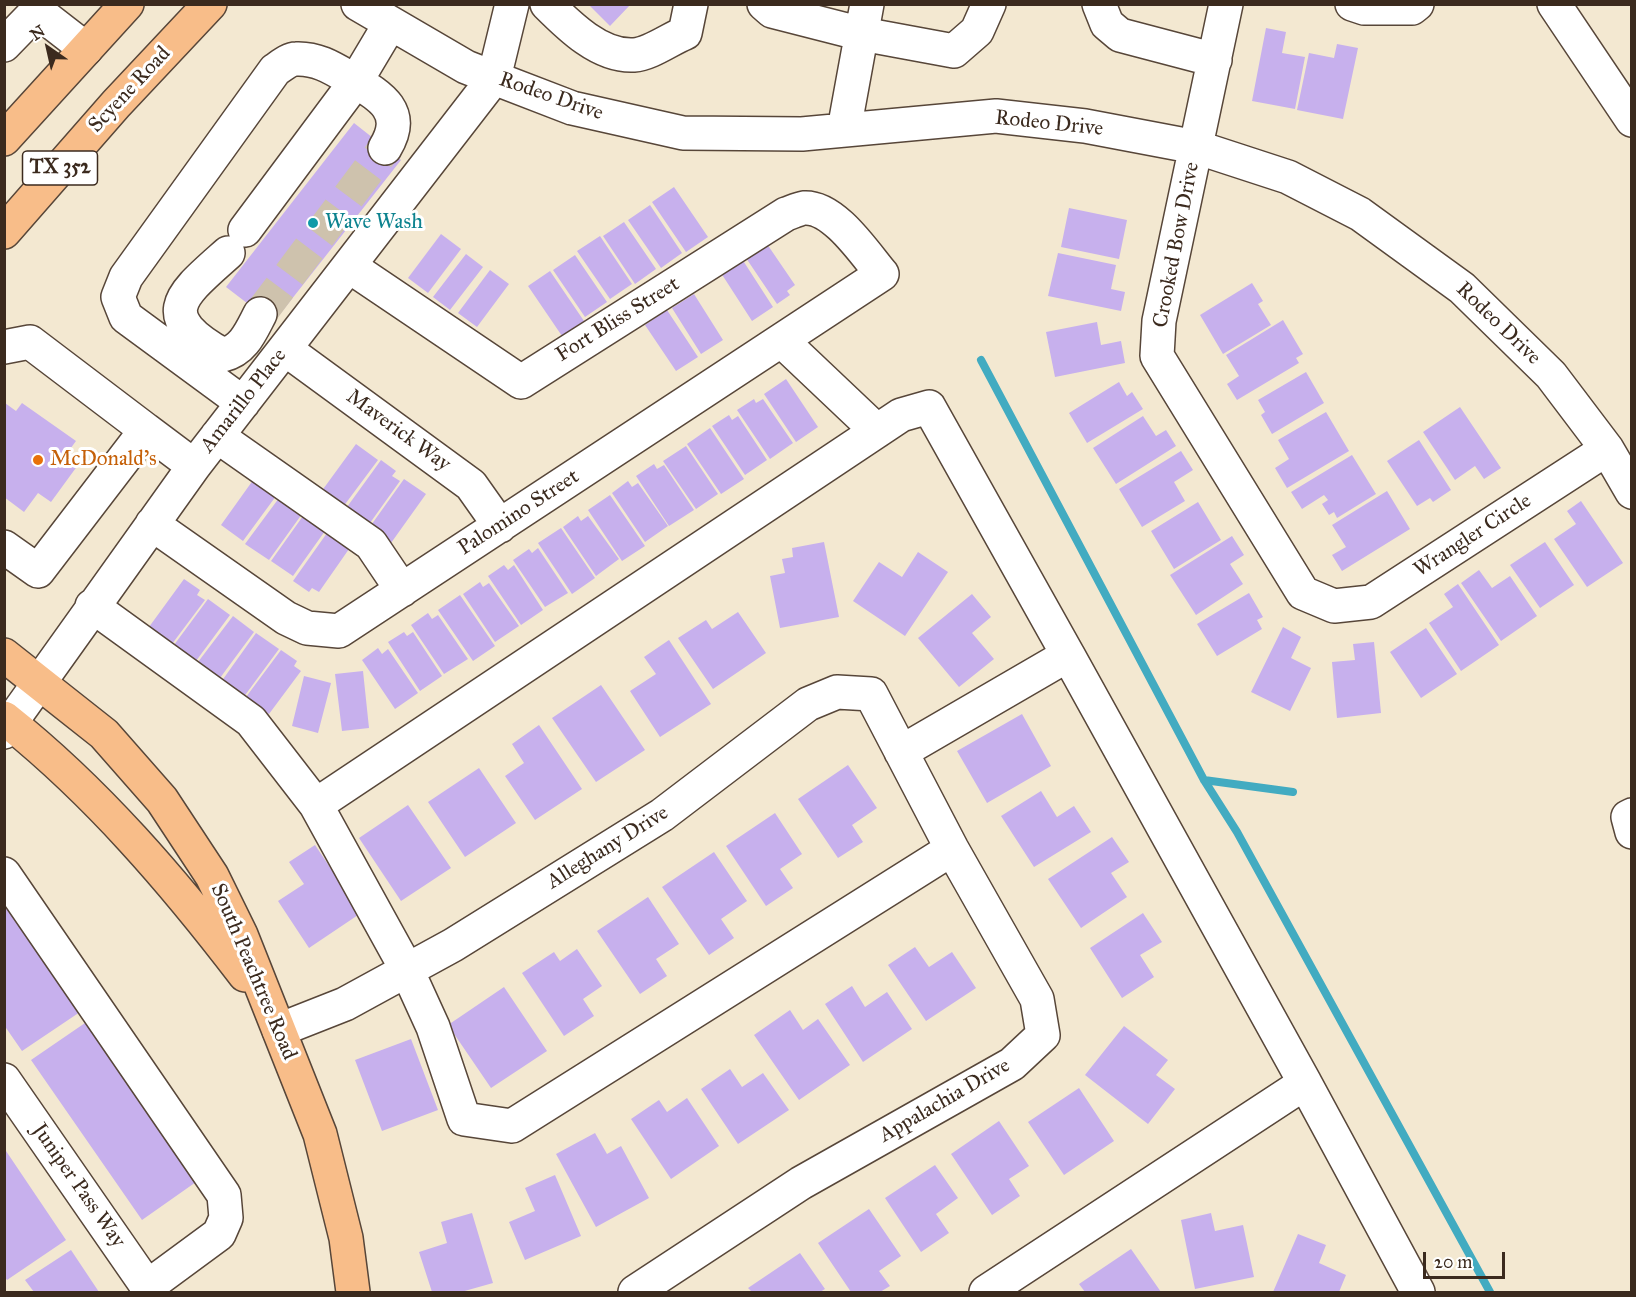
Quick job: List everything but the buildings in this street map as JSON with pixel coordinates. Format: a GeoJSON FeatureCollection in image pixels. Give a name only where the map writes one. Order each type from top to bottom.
{"type":"FeatureCollection","features":[{"type":"Feature","properties":{"kind":"main road","name":"TX 352"},"geometry":{"type":"LineString","coordinates":[[4,139],[127,4]]}},
{"type":"Feature","properties":{"kind":"main road","name":"Scyene Road"},"geometry":{"type":"LineString","coordinates":[[4,232],[116,104],[210,4]]}},
{"type":"Feature","properties":{"kind":"main road","name":"South Peachtree Road"},"geometry":{"type":"LineString","coordinates":[[4,655],[104,734],[162,800],[212,876],[241,935],[320,1134],[346,1238],[353,1293]]}},
{"type":"Feature","properties":{"kind":"main road"},"geometry":{"type":"LineString","coordinates":[[6,724],[84,790],[140,847],[193,907],[274,1019]]}},
{"type":"Feature","properties":{"kind":"street","name":"Rodeo Drive"},"geometry":{"type":"LineString","coordinates":[[358,4],[466,67],[572,108],[683,133],[802,134],[996,116],[1085,126],[1196,147],[1288,177],[1360,214],[1462,288],[1551,375],[1607,449],[1632,492]]}},
{"type":"Feature","properties":{"kind":"street"},"geometry":{"type":"LineString","coordinates":[[494,78],[512,4]]}},
{"type":"Feature","properties":{"kind":"street"},"geometry":{"type":"LineString","coordinates":[[547,4],[568,25],[610,52],[635,55],[685,33],[691,4]]}},
{"type":"Feature","properties":{"kind":"street"},"geometry":{"type":"LineString","coordinates":[[764,4],[772,11],[864,19],[954,51],[976,31],[989,4]]}},
{"type":"Feature","properties":{"kind":"street"},"geometry":{"type":"LineString","coordinates":[[1099,4],[1107,24],[1120,35],[1215,60]]}},
{"type":"Feature","properties":{"kind":"street","name":"Crooked Bow Drive"},"geometry":{"type":"LineString","coordinates":[[1226,4],[1159,321],[1157,356],[1303,593],[1334,606]]}},
{"type":"Feature","properties":{"kind":"street"},"geometry":{"type":"LineString","coordinates":[[1360,6],[1412,8],[1417,4]]}},
{"type":"Feature","properties":{"kind":"street"},"geometry":{"type":"LineString","coordinates":[[1554,4],[1632,120]]}},
{"type":"Feature","properties":{"kind":"street"},"geometry":{"type":"LineString","coordinates":[[4,45],[35,8],[86,49]]}},
{"type":"Feature","properties":{"kind":"street"},"geometry":{"type":"LineString","coordinates":[[844,130],[864,19]]}},
{"type":"Feature","properties":{"kind":"street"},"geometry":{"type":"LineString","coordinates":[[260,314],[245,341],[235,352],[223,355],[199,341],[182,325],[179,310],[183,296],[237,241],[356,81],[390,24]]}},
{"type":"Feature","properties":{"kind":"street"},"geometry":{"type":"LineString","coordinates":[[243,403],[126,317],[118,297],[126,277],[275,70],[293,59],[324,63],[380,95],[390,110],[394,123],[392,136],[385,148]]}},
{"type":"Feature","properties":{"kind":"street","name":"Amarillo Place"},"geometry":{"type":"LineString","coordinates":[[6,724],[194,466],[494,78]]}},
{"type":"Feature","properties":{"kind":"street","name":"Fort Bliss Street"},"geometry":{"type":"LineString","coordinates":[[349,266],[521,382],[786,214],[805,208],[824,213],[840,225],[882,274]]}},
{"type":"Feature","properties":{"kind":"street","name":"Palomino Street"},"geometry":{"type":"LineString","coordinates":[[152,524],[285,618],[307,628],[339,632],[882,274]]}},
{"type":"Feature","properties":{"kind":"street"},"geometry":{"type":"LineString","coordinates":[[782,341],[877,431]]}},
{"type":"Feature","properties":{"kind":"street"},"geometry":{"type":"LineString","coordinates":[[4,347],[30,342],[194,466]]}},
{"type":"Feature","properties":{"kind":"street","name":"Maverick Way"},"geometry":{"type":"LineString","coordinates":[[285,349],[471,485],[500,526]]}},
{"type":"Feature","properties":{"kind":"street"},"geometry":{"type":"LineString","coordinates":[[316,805],[877,431],[902,415],[929,407],[1305,1083],[1418,1293]]}},
{"type":"Feature","properties":{"kind":"street"},"geometry":{"type":"LineString","coordinates":[[4,547],[38,571],[146,430]]}},
{"type":"Feature","properties":{"kind":"street"},"geometry":{"type":"LineString","coordinates":[[217,436],[371,544],[402,591]]}},
{"type":"Feature","properties":{"kind":"street","name":"Wrangler Circle"},"geometry":{"type":"LineString","coordinates":[[1334,606],[1371,602],[1607,449]]}},
{"type":"Feature","properties":{"kind":"street"},"geometry":{"type":"LineString","coordinates":[[92,606],[251,721],[316,805],[342,857],[407,970],[433,1027],[464,1119],[512,1126],[952,849]]}},
{"type":"Feature","properties":{"kind":"street"},"geometry":{"type":"LineString","coordinates":[[901,752],[1068,655]]}},
{"type":"Feature","properties":{"kind":"street","name":"Alleghany Drive"},"geometry":{"type":"LineString","coordinates":[[274,1019],[345,1004],[453,945],[662,815],[808,704],[837,692],[871,694],[901,752]]}},
{"type":"Feature","properties":{"kind":"street","name":"Appalachia Drive"},"geometry":{"type":"LineString","coordinates":[[635,1293],[801,1183],[1012,1064],[1042,1035],[1037,999],[952,849],[901,752]]}},
{"type":"Feature","properties":{"kind":"street"},"geometry":{"type":"LineString","coordinates":[[1632,815],[1628,817],[1632,832]]}},
{"type":"Feature","properties":{"kind":"street"},"geometry":{"type":"LineString","coordinates":[[4,874],[224,1195],[226,1218],[219,1234],[149,1290]]}},
{"type":"Feature","properties":{"kind":"street","name":"Juniper Pass Way"},"geometry":{"type":"LineString","coordinates":[[4,1080],[149,1290]]}},
{"type":"Feature","properties":{"kind":"street"},"geometry":{"type":"LineString","coordinates":[[986,1293],[1305,1083]]}},
{"type":"Feature","properties":{"kind":"waterway"},"geometry":{"type":"LineString","coordinates":[[981,360],[1204,780],[1237,832],[1490,1292]]}},
{"type":"Feature","properties":{"kind":"waterway"},"geometry":{"type":"LineString","coordinates":[[1204,780],[1293,792]]}},
{"type":"Feature","properties":{"kind":"tunnel"},"geometry":{"type":"LineString","coordinates":[[260,314],[385,148]]}},
{"type":"Feature","properties":{"kind":"place","name":"Wave Wash"},"geometry":{"type":"Point","coordinates":[313,223]}},
{"type":"Feature","properties":{"kind":"place","name":"McDonald's"},"geometry":{"type":"Point","coordinates":[38,460]}}]}
